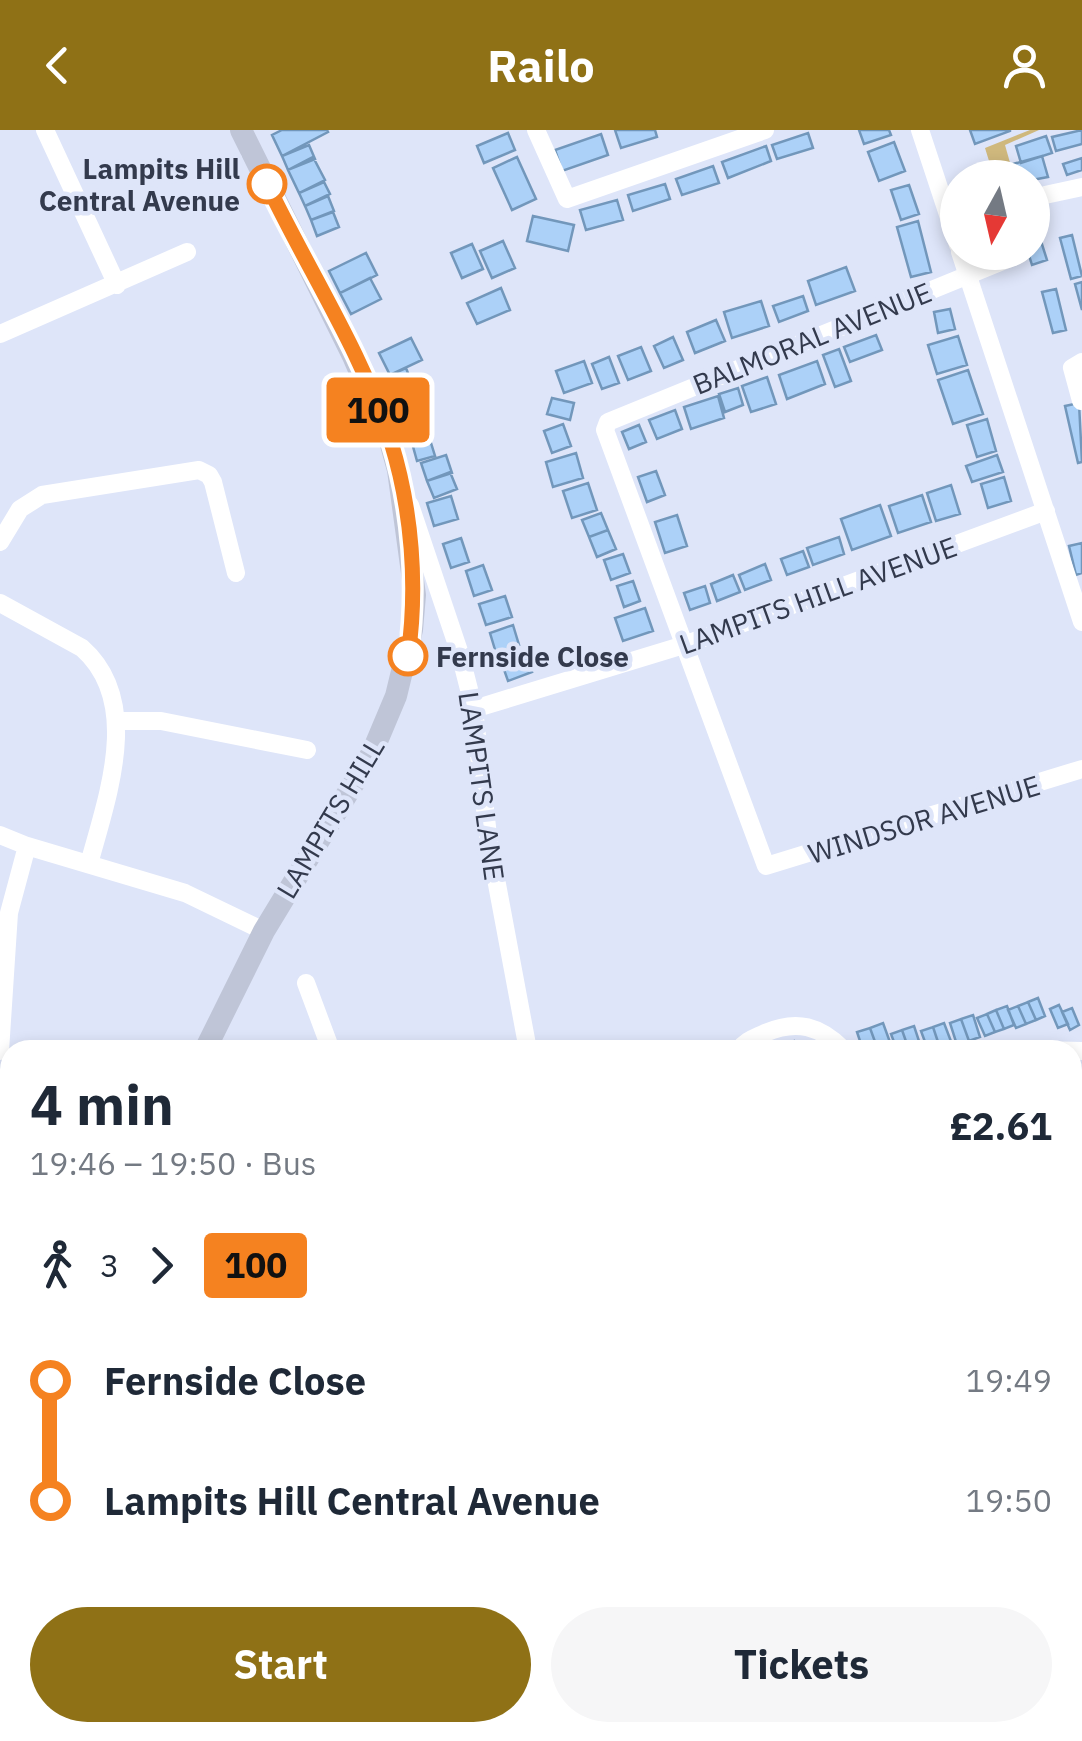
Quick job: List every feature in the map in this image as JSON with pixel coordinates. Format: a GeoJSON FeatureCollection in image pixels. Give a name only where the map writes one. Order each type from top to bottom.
{"type":"FeatureCollection","features":[{"type":"Feature","properties":{"kind":"main road","name":"LAMPITS HILL"},"geometry":{"type":"LineString","coordinates":[[210,1040],[264,931],[372,753],[408,656],[415,595],[398,470],[390,441],[247,132]]}},
{"type":"Feature","properties":{"kind":"street"},"geometry":{"type":"LineString","coordinates":[[45,130],[117,285]]}},
{"type":"Feature","properties":{"kind":"street"},"geometry":{"type":"LineString","coordinates":[[536,130],[567,198],[765,130]]}},
{"type":"Feature","properties":{"kind":"street"},"geometry":{"type":"LineString","coordinates":[[920,130],[940,191]]}},
{"type":"Feature","properties":{"kind":"street"},"geometry":{"type":"LineString","coordinates":[[1050,194],[1082,187]]}},
{"type":"Feature","properties":{"kind":"street"},"geometry":{"type":"LineString","coordinates":[[0,334],[187,252]]}},
{"type":"Feature","properties":{"kind":"street"},"geometry":{"type":"LineString","coordinates":[[965,270],[1082,622]]}},
{"type":"Feature","properties":{"kind":"street","name":"BALMORAL AVENUE"},"geometry":{"type":"LineString","coordinates":[[684,645],[605,425],[977,270]]}},
{"type":"Feature","properties":{"kind":"street"},"geometry":{"type":"LineString","coordinates":[[1080,401],[1072,368],[1082,362]]}},
{"type":"Feature","properties":{"kind":"street"},"geometry":{"type":"LineString","coordinates":[[0,542],[14,515],[42,495],[199,470],[210,475],[213,482],[236,574]]}},
{"type":"Feature","properties":{"kind":"street","name":"LAMPITS LANE"},"geometry":{"type":"LineString","coordinates":[[398,470],[460,654],[474,709],[488,836],[526,1040]]}},
{"type":"Feature","properties":{"kind":"street","name":"LAMPITS HILL AVENUE"},"geometry":{"type":"LineString","coordinates":[[474,709],[684,645],[1046,512]]}},
{"type":"Feature","properties":{"kind":"street"},"geometry":{"type":"LineString","coordinates":[[0,603],[82,648],[109,685],[117,721],[106,797],[89,864]]}},
{"type":"Feature","properties":{"kind":"street","name":"WINDSOR AVENUE"},"geometry":{"type":"LineString","coordinates":[[684,645],[766,866],[1082,770]]}},
{"type":"Feature","properties":{"kind":"street"},"geometry":{"type":"LineString","coordinates":[[117,721],[161,722],[306,750]]}},
{"type":"Feature","properties":{"kind":"street"},"geometry":{"type":"LineString","coordinates":[[0,835],[185,893],[264,931]]}},
{"type":"Feature","properties":{"kind":"street"},"geometry":{"type":"LineString","coordinates":[[1,1040],[9,914],[27,846]]}},
{"type":"Feature","properties":{"kind":"street"},"geometry":{"type":"LineString","coordinates":[[306,983],[327,1040]]}},
{"type":"Feature","properties":{"kind":"street"},"geometry":{"type":"LineString","coordinates":[[751,1040],[790,1024],[817,1030],[830,1040]]}},
{"type":"Feature","properties":{"kind":"shaded area"},"geometry":{"type":"Polygon","coordinates":[[[1039,130],[1005,145],[1009,160],[989,160],[985,148],[1039,130]]]}},
{"type":"Feature","properties":{"kind":"building"},"geometry":{"type":"Polygon","coordinates":[[[282,130],[328,132],[282,156],[272,135],[282,130]]]}},
{"type":"Feature","properties":{"kind":"building"},"geometry":{"type":"Polygon","coordinates":[[[615,130],[655,130],[657,137],[621,148],[615,130]]]}},
{"type":"Feature","properties":{"kind":"building"},"geometry":{"type":"Polygon","coordinates":[[[859,130],[889,130],[891,135],[864,144],[859,130]]]}},
{"type":"Feature","properties":{"kind":"building"},"geometry":{"type":"Polygon","coordinates":[[[970,130],[1010,130],[1010,131],[975,144],[970,130]]]}},
{"type":"Feature","properties":{"kind":"building"},"geometry":{"type":"Polygon","coordinates":[[[1082,130],[1082,144],[1056,151],[1052,137],[1082,130]]]}},
{"type":"Feature","properties":{"kind":"building"},"geometry":{"type":"Polygon","coordinates":[[[508,133],[515,150],[484,163],[477,146],[508,133]]]}},
{"type":"Feature","properties":{"kind":"building"},"geometry":{"type":"Polygon","coordinates":[[[808,133],[813,148],[777,159],[772,145],[808,133]]]}},
{"type":"Feature","properties":{"kind":"building"},"geometry":{"type":"Polygon","coordinates":[[[601,134],[608,155],[562,171],[555,150],[601,134]]]}},
{"type":"Feature","properties":{"kind":"building"},"geometry":{"type":"Polygon","coordinates":[[[1046,136],[1052,153],[1020,160],[1016,146],[1046,136]]]}},
{"type":"Feature","properties":{"kind":"building"},"geometry":{"type":"Polygon","coordinates":[[[894,142],[905,171],[879,181],[868,152],[894,142]]]}},
{"type":"Feature","properties":{"kind":"building"},"geometry":{"type":"Polygon","coordinates":[[[309,145],[315,159],[288,170],[282,156],[309,145]]]}},
{"type":"Feature","properties":{"kind":"building"},"geometry":{"type":"Polygon","coordinates":[[[766,146],[771,161],[728,178],[722,162],[766,146]]]}},
{"type":"Feature","properties":{"kind":"building"},"geometry":{"type":"Polygon","coordinates":[[[313,157],[325,180],[299,193],[288,170],[313,157]]]}},
{"type":"Feature","properties":{"kind":"building"},"geometry":{"type":"Polygon","coordinates":[[[517,157],[536,199],[512,210],[493,168],[517,157]]]}},
{"type":"Feature","properties":{"kind":"building"},"geometry":{"type":"Polygon","coordinates":[[[1082,158],[1082,170],[1067,175],[1063,164],[1082,158]]]}},
{"type":"Feature","properties":{"kind":"building"},"geometry":{"type":"Polygon","coordinates":[[[713,166],[719,183],[682,195],[676,179],[713,166]]]}},
{"type":"Feature","properties":{"kind":"building"},"geometry":{"type":"Polygon","coordinates":[[[324,182],[330,194],[305,206],[299,193],[324,182]]]}},
{"type":"Feature","properties":{"kind":"building"},"geometry":{"type":"Polygon","coordinates":[[[665,184],[670,199],[633,211],[628,195],[665,184]]]}},
{"type":"Feature","properties":{"kind":"building"},"geometry":{"type":"Polygon","coordinates":[[[909,185],[919,214],[901,220],[891,190],[909,185]]]}},
{"type":"Feature","properties":{"kind":"building"},"geometry":{"type":"Polygon","coordinates":[[[328,196],[334,211],[311,220],[305,206],[328,196]]]}},
{"type":"Feature","properties":{"kind":"building"},"geometry":{"type":"Polygon","coordinates":[[[617,200],[623,220],[586,230],[580,210],[617,200]]]}},
{"type":"Feature","properties":{"kind":"building"},"geometry":{"type":"Polygon","coordinates":[[[333,212],[339,227],[317,236],[311,220],[333,212]]]}},
{"type":"Feature","properties":{"kind":"building"},"geometry":{"type":"Polygon","coordinates":[[[533,216],[574,225],[568,251],[527,241],[533,216]]]}},
{"type":"Feature","properties":{"kind":"building"},"geometry":{"type":"Polygon","coordinates":[[[918,221],[931,272],[911,277],[897,227],[918,221]]]}},
{"type":"Feature","properties":{"kind":"building"},"geometry":{"type":"Polygon","coordinates":[[[1072,235],[1082,276],[1071,279],[1060,238],[1072,235]]]}},
{"type":"Feature","properties":{"kind":"building"},"geometry":{"type":"Polygon","coordinates":[[[503,241],[515,268],[492,278],[480,251],[503,241]]]}},
{"type":"Feature","properties":{"kind":"building"},"geometry":{"type":"Polygon","coordinates":[[[472,244],[483,269],[462,278],[451,253],[472,244]]]}},
{"type":"Feature","properties":{"kind":"building"},"geometry":{"type":"Polygon","coordinates":[[[366,253],[377,275],[340,293],[329,271],[366,253]]]}},
{"type":"Feature","properties":{"kind":"building"},"geometry":{"type":"Polygon","coordinates":[[[846,267],[855,291],[816,305],[808,281],[846,267]]]}},
{"type":"Feature","properties":{"kind":"building"},"geometry":{"type":"Polygon","coordinates":[[[370,278],[381,299],[351,314],[340,293],[370,278]]]}},
{"type":"Feature","properties":{"kind":"building"},"geometry":{"type":"Polygon","coordinates":[[[1082,282],[1082,310],[1075,284],[1082,282]]]}},
{"type":"Feature","properties":{"kind":"building"},"geometry":{"type":"Polygon","coordinates":[[[501,288],[510,310],[477,324],[467,303],[501,288]]]}},
{"type":"Feature","properties":{"kind":"building"},"geometry":{"type":"Polygon","coordinates":[[[1056,289],[1066,330],[1053,333],[1042,292],[1056,289]]]}},
{"type":"Feature","properties":{"kind":"building"},"geometry":{"type":"Polygon","coordinates":[[[803,296],[808,311],[779,322],[773,306],[803,296]]]}},
{"type":"Feature","properties":{"kind":"building"},"geometry":{"type":"Polygon","coordinates":[[[761,301],[769,326],[732,338],[724,312],[761,301]]]}},
{"type":"Feature","properties":{"kind":"building"},"geometry":{"type":"Polygon","coordinates":[[[950,309],[955,329],[938,333],[934,312],[950,309]]]}},
{"type":"Feature","properties":{"kind":"building"},"geometry":{"type":"Polygon","coordinates":[[[716,320],[725,341],[695,353],[687,332],[716,320]]]}},
{"type":"Feature","properties":{"kind":"building"},"geometry":{"type":"Polygon","coordinates":[[[876,335],[882,350],[850,362],[844,347],[876,335]]]}},
{"type":"Feature","properties":{"kind":"building"},"geometry":{"type":"Polygon","coordinates":[[[958,336],[967,365],[937,374],[928,345],[958,336]]]}},
{"type":"Feature","properties":{"kind":"building"},"geometry":{"type":"Polygon","coordinates":[[[673,337],[683,360],[664,368],[654,346],[673,337]]]}},
{"type":"Feature","properties":{"kind":"building"},"geometry":{"type":"Polygon","coordinates":[[[411,338],[422,360],[390,375],[379,353],[411,338]]]}},
{"type":"Feature","properties":{"kind":"building"},"geometry":{"type":"Polygon","coordinates":[[[641,347],[651,371],[628,380],[618,356],[641,347]]]}},
{"type":"Feature","properties":{"kind":"building"},"geometry":{"type":"Polygon","coordinates":[[[839,349],[851,381],[835,387],[823,355],[839,349]]]}},
{"type":"Feature","properties":{"kind":"building"},"geometry":{"type":"Polygon","coordinates":[[[609,357],[619,383],[602,389],[592,364],[609,357]]]}},
{"type":"Feature","properties":{"kind":"building"},"geometry":{"type":"Polygon","coordinates":[[[584,361],[592,383],[564,393],[556,371],[584,361]]]}},
{"type":"Feature","properties":{"kind":"building"},"geometry":{"type":"Polygon","coordinates":[[[817,361],[825,384],[787,399],[779,375],[817,361]]]}},
{"type":"Feature","properties":{"kind":"building"},"geometry":{"type":"Polygon","coordinates":[[[406,368],[418,399],[402,405],[390,375],[406,368]]]}},
{"type":"Feature","properties":{"kind":"building"},"geometry":{"type":"Polygon","coordinates":[[[968,370],[983,414],[953,424],[938,380],[968,370]]]}},
{"type":"Feature","properties":{"kind":"building"},"geometry":{"type":"Polygon","coordinates":[[[767,377],[776,404],[751,412],[742,386],[767,377]]]}},
{"type":"Feature","properties":{"kind":"building"},"geometry":{"type":"Polygon","coordinates":[[[738,388],[743,405],[725,412],[719,394],[738,388]]]}},
{"type":"Feature","properties":{"kind":"building"},"geometry":{"type":"Polygon","coordinates":[[[718,396],[724,418],[691,429],[684,407],[718,396]]]}},
{"type":"Feature","properties":{"kind":"building"},"geometry":{"type":"Polygon","coordinates":[[[552,398],[574,403],[570,420],[547,414],[552,398]]]}},
{"type":"Feature","properties":{"kind":"building"},"geometry":{"type":"Polygon","coordinates":[[[414,403],[420,419],[406,424],[400,408],[414,403]]]}},
{"type":"Feature","properties":{"kind":"building"},"geometry":{"type":"Polygon","coordinates":[[[1079,403],[1082,462],[1078,463],[1065,406],[1079,403]]]}},
{"type":"Feature","properties":{"kind":"building"},"geometry":{"type":"Polygon","coordinates":[[[675,410],[682,429],[657,439],[649,420],[675,410]]]}},
{"type":"Feature","properties":{"kind":"building"},"geometry":{"type":"Polygon","coordinates":[[[987,419],[996,451],[977,457],[967,425],[987,419]]]}},
{"type":"Feature","properties":{"kind":"building"},"geometry":{"type":"Polygon","coordinates":[[[563,424],[571,446],[552,453],[544,431],[563,424]]]}},
{"type":"Feature","properties":{"kind":"building"},"geometry":{"type":"Polygon","coordinates":[[[639,425],[646,442],[629,449],[622,432],[639,425]]]}},
{"type":"Feature","properties":{"kind":"building"},"geometry":{"type":"Polygon","coordinates":[[[426,427],[435,456],[417,461],[409,432],[426,427]]]}},
{"type":"Feature","properties":{"kind":"building"},"geometry":{"type":"Polygon","coordinates":[[[576,453],[583,478],[553,487],[546,462],[576,453]]]}},
{"type":"Feature","properties":{"kind":"building"},"geometry":{"type":"Polygon","coordinates":[[[446,455],[452,473],[427,481],[421,463],[446,455]]]}},
{"type":"Feature","properties":{"kind":"building"},"geometry":{"type":"Polygon","coordinates":[[[997,455],[1003,472],[972,482],[966,466],[997,455]]]}},
{"type":"Feature","properties":{"kind":"building"},"geometry":{"type":"Polygon","coordinates":[[[656,471],[665,495],[647,502],[638,477],[656,471]]]}},
{"type":"Feature","properties":{"kind":"building"},"geometry":{"type":"Polygon","coordinates":[[[450,472],[457,489],[434,498],[427,481],[450,472]]]}},
{"type":"Feature","properties":{"kind":"building"},"geometry":{"type":"Polygon","coordinates":[[[1004,477],[1011,501],[988,508],[981,484],[1004,477]]]}},
{"type":"Feature","properties":{"kind":"building"},"geometry":{"type":"Polygon","coordinates":[[[588,483],[597,510],[572,518],[563,491],[588,483]]]}},
{"type":"Feature","properties":{"kind":"building"},"geometry":{"type":"Polygon","coordinates":[[[951,485],[960,514],[936,521],[927,493],[951,485]]]}},
{"type":"Feature","properties":{"kind":"building"},"geometry":{"type":"Polygon","coordinates":[[[922,495],[931,522],[898,533],[889,506],[922,495]]]}},
{"type":"Feature","properties":{"kind":"building"},"geometry":{"type":"Polygon","coordinates":[[[451,496],[458,519],[434,526],[427,503],[451,496]]]}},
{"type":"Feature","properties":{"kind":"building"},"geometry":{"type":"Polygon","coordinates":[[[880,505],[891,536],[852,550],[841,519],[880,505]]]}},
{"type":"Feature","properties":{"kind":"building"},"geometry":{"type":"Polygon","coordinates":[[[601,513],[608,530],[589,537],[582,520],[601,513]]]}},
{"type":"Feature","properties":{"kind":"building"},"geometry":{"type":"Polygon","coordinates":[[[677,515],[687,546],[665,553],[655,522],[677,515]]]}},
{"type":"Feature","properties":{"kind":"building"},"geometry":{"type":"Polygon","coordinates":[[[608,530],[616,549],[597,557],[589,537],[608,530]]]}},
{"type":"Feature","properties":{"kind":"building"},"geometry":{"type":"Polygon","coordinates":[[[839,537],[844,554],[813,565],[807,548],[839,537]]]}},
{"type":"Feature","properties":{"kind":"building"},"geometry":{"type":"Polygon","coordinates":[[[461,538],[469,562],[451,568],[443,544],[461,538]]]}},
{"type":"Feature","properties":{"kind":"building"},"geometry":{"type":"Polygon","coordinates":[[[1082,543],[1082,573],[1076,575],[1069,546],[1082,543]]]}},
{"type":"Feature","properties":{"kind":"building"},"geometry":{"type":"Polygon","coordinates":[[[803,551],[809,567],[787,575],[781,559],[803,551]]]}},
{"type":"Feature","properties":{"kind":"building"},"geometry":{"type":"Polygon","coordinates":[[[623,554],[630,573],[611,580],[604,560],[623,554]]]}},
{"type":"Feature","properties":{"kind":"building"},"geometry":{"type":"Polygon","coordinates":[[[765,564],[771,580],[745,590],[739,575],[765,564]]]}},
{"type":"Feature","properties":{"kind":"building"},"geometry":{"type":"Polygon","coordinates":[[[483,565],[492,590],[474,596],[466,571],[483,565]]]}},
{"type":"Feature","properties":{"kind":"building"},"geometry":{"type":"Polygon","coordinates":[[[733,575],[740,592],[717,601],[711,584],[733,575]]]}},
{"type":"Feature","properties":{"kind":"building"},"geometry":{"type":"Polygon","coordinates":[[[633,581],[640,601],[624,607],[617,586],[633,581]]]}},
{"type":"Feature","properties":{"kind":"building"},"geometry":{"type":"Polygon","coordinates":[[[705,586],[710,603],[690,610],[684,593],[705,586]]]}},
{"type":"Feature","properties":{"kind":"building"},"geometry":{"type":"Polygon","coordinates":[[[505,596],[512,617],[486,625],[479,604],[505,596]]]}},
{"type":"Feature","properties":{"kind":"building"},"geometry":{"type":"Polygon","coordinates":[[[645,608],[653,631],[623,641],[615,618],[645,608]]]}},
{"type":"Feature","properties":{"kind":"building"},"geometry":{"type":"Polygon","coordinates":[[[513,625],[519,645],[496,653],[490,633],[513,625]]]}},
{"type":"Feature","properties":{"kind":"building"},"geometry":{"type":"Polygon","coordinates":[[[525,653],[532,672],[508,681],[501,661],[525,653]]]}},
{"type":"Feature","properties":{"kind":"building"},"geometry":{"type":"Polygon","coordinates":[[[1038,998],[1045,1016],[1036,1020],[1028,1002],[1038,998]]]}},
{"type":"Feature","properties":{"kind":"building"},"geometry":{"type":"Polygon","coordinates":[[[1028,1002],[1036,1020],[1026,1024],[1018,1006],[1028,1002]]]}},
{"type":"Feature","properties":{"kind":"building"},"geometry":{"type":"Polygon","coordinates":[[[1059,1005],[1068,1024],[1058,1028],[1050,1009],[1059,1005]]]}},
{"type":"Feature","properties":{"kind":"building"},"geometry":{"type":"Polygon","coordinates":[[[1007,1006],[1014,1025],[1004,1029],[996,1010],[1007,1006]]]}},
{"type":"Feature","properties":{"kind":"building"},"geometry":{"type":"Polygon","coordinates":[[[1018,1006],[1026,1024],[1016,1028],[1008,1010],[1018,1006]]]}},
{"type":"Feature","properties":{"kind":"building"},"geometry":{"type":"Polygon","coordinates":[[[1072,1008],[1079,1025],[1070,1030],[1062,1012],[1072,1008]]]}},
{"type":"Feature","properties":{"kind":"building"},"geometry":{"type":"Polygon","coordinates":[[[996,1010],[1004,1029],[995,1032],[987,1014],[996,1010]]]}},
{"type":"Feature","properties":{"kind":"building"},"geometry":{"type":"Polygon","coordinates":[[[987,1014],[995,1032],[985,1036],[977,1018],[987,1014]]]}},
{"type":"Feature","properties":{"kind":"building"},"geometry":{"type":"Polygon","coordinates":[[[973,1015],[980,1037],[969,1040],[961,1019],[973,1015]]]}},
{"type":"Feature","properties":{"kind":"building"},"geometry":{"type":"Polygon","coordinates":[[[961,1019],[969,1040],[955,1040],[950,1023],[961,1019]]]}},
{"type":"Feature","properties":{"kind":"building"},"geometry":{"type":"Polygon","coordinates":[[[883,1023],[889,1040],[874,1040],[870,1028],[883,1023]]]}},
{"type":"Feature","properties":{"kind":"building"},"geometry":{"type":"Polygon","coordinates":[[[944,1023],[950,1040],[937,1040],[933,1027],[944,1023]]]}},
{"type":"Feature","properties":{"kind":"building"},"geometry":{"type":"Polygon","coordinates":[[[914,1026],[919,1040],[906,1040],[902,1030],[914,1026]]]}},
{"type":"Feature","properties":{"kind":"building"},"geometry":{"type":"Polygon","coordinates":[[[933,1027],[937,1040],[924,1040],[921,1031],[933,1027]]]}},
{"type":"Feature","properties":{"kind":"building"},"geometry":{"type":"Polygon","coordinates":[[[870,1028],[874,1040],[860,1040],[857,1032],[870,1028]]]}},
{"type":"Feature","properties":{"kind":"building"},"geometry":{"type":"Polygon","coordinates":[[[902,1030],[906,1040],[893,1040],[891,1034],[902,1030]]]}},
{"type":"Feature","properties":{"kind":"bus line","name":"100"},"geometry":{"type":"LineString","coordinates":[[267,184],[324,294],[390,441],[398,470],[415,595],[408,656]]}},
{"type":"Feature","properties":{"kind":"place","name":"Lampits Hill Central Avenue"},"geometry":{"type":"Point","coordinates":[267,184]}},
{"type":"Feature","properties":{"kind":"place","name":"Fernside Close"},"geometry":{"type":"Point","coordinates":[408,656]}}]}
